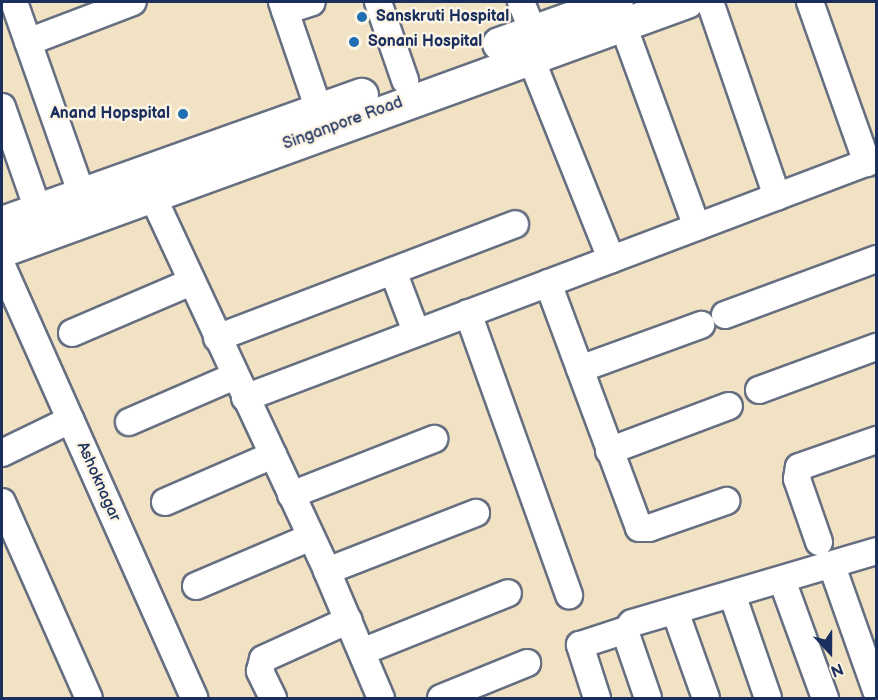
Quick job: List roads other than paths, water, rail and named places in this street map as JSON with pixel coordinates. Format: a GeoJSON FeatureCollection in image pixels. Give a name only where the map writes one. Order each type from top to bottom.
{"type":"FeatureCollection","features":[{"type":"Feature","properties":{"kind":"main road","name":"Singanpore Road"},"geometry":{"type":"LineString","coordinates":[[2,223],[82,195],[147,184],[620,13],[687,2]]}},
{"type":"Feature","properties":{"kind":"main road","name":"Singanpore Road"},"geometry":{"type":"LineString","coordinates":[[2,251],[147,184],[319,110],[405,80],[531,44]]}},
{"type":"Feature","properties":{"kind":"street"},"geometry":{"type":"LineString","coordinates":[[14,2],[82,195]]}},
{"type":"Feature","properties":{"kind":"street"},"geometry":{"type":"LineString","coordinates":[[28,42],[133,2]]}},
{"type":"Feature","properties":{"kind":"street"},"geometry":{"type":"LineString","coordinates":[[312,2],[283,6],[319,110]]}},
{"type":"Feature","properties":{"kind":"street"},"geometry":{"type":"LineString","coordinates":[[378,2],[405,80]]}},
{"type":"Feature","properties":{"kind":"street"},"geometry":{"type":"LineString","coordinates":[[522,2],[531,44],[611,259]]}},
{"type":"Feature","properties":{"kind":"street"},"geometry":{"type":"LineString","coordinates":[[710,2],[777,196]]}},
{"type":"Feature","properties":{"kind":"street"},"geometry":{"type":"LineString","coordinates":[[129,422],[416,332],[872,161],[810,2]]}},
{"type":"Feature","properties":{"kind":"street"},"geometry":{"type":"LineString","coordinates":[[620,13],[697,227]]}},
{"type":"Feature","properties":{"kind":"street"},"geometry":{"type":"LineString","coordinates":[[2,107],[38,210]]}},
{"type":"Feature","properties":{"kind":"street"},"geometry":{"type":"LineString","coordinates":[[147,184],[327,571],[363,651],[381,699]]}},
{"type":"Feature","properties":{"kind":"street"},"geometry":{"type":"LineString","coordinates":[[217,338],[515,224]]}},
{"type":"Feature","properties":{"kind":"street"},"geometry":{"type":"LineString","coordinates":[[725,315],[876,259]]}},
{"type":"Feature","properties":{"kind":"street","name":"Ashoknagar"},"geometry":{"type":"LineString","coordinates":[[2,266],[188,697]]}},
{"type":"Feature","properties":{"kind":"street"},"geometry":{"type":"LineString","coordinates":[[393,271],[416,332]]}},
{"type":"Feature","properties":{"kind":"street"},"geometry":{"type":"LineString","coordinates":[[72,333],[191,282]]}},
{"type":"Feature","properties":{"kind":"street"},"geometry":{"type":"LineString","coordinates":[[548,283],[639,528],[649,528],[726,501]]}},
{"type":"Feature","properties":{"kind":"street"},"geometry":{"type":"LineString","coordinates":[[468,313],[569,595]]}},
{"type":"Feature","properties":{"kind":"street"},"geometry":{"type":"LineString","coordinates":[[580,369],[701,325]]}},
{"type":"Feature","properties":{"kind":"street"},"geometry":{"type":"LineString","coordinates":[[759,390],[876,347]]}},
{"type":"Feature","properties":{"kind":"street"},"geometry":{"type":"LineString","coordinates":[[609,452],[729,406]]}},
{"type":"Feature","properties":{"kind":"street"},"geometry":{"type":"LineString","coordinates":[[2,453],[70,420]]}},
{"type":"Feature","properties":{"kind":"street"},"geometry":{"type":"LineString","coordinates":[[291,495],[434,440]]}},
{"type":"Feature","properties":{"kind":"street"},"geometry":{"type":"LineString","coordinates":[[819,542],[797,479],[799,467],[876,440]]}},
{"type":"Feature","properties":{"kind":"street"},"geometry":{"type":"LineString","coordinates":[[165,502],[273,455]]}},
{"type":"Feature","properties":{"kind":"street"},"geometry":{"type":"LineString","coordinates":[[2,502],[89,699]]}},
{"type":"Feature","properties":{"kind":"street"},"geometry":{"type":"LineString","coordinates":[[327,571],[476,513]]}},
{"type":"Feature","properties":{"kind":"street"},"geometry":{"type":"LineString","coordinates":[[196,586],[311,537]]}},
{"type":"Feature","properties":{"kind":"street"},"geometry":{"type":"LineString","coordinates":[[597,699],[580,645],[626,630],[632,623],[832,566],[876,551]]}},
{"type":"Feature","properties":{"kind":"street"},"geometry":{"type":"LineString","coordinates":[[832,566],[876,690]]}},
{"type":"Feature","properties":{"kind":"street"},"geometry":{"type":"LineString","coordinates":[[782,580],[825,699]]}},
{"type":"Feature","properties":{"kind":"street"},"geometry":{"type":"LineString","coordinates":[[363,651],[508,593]]}},
{"type":"Feature","properties":{"kind":"street"},"geometry":{"type":"LineString","coordinates":[[732,594],[768,699]]}},
{"type":"Feature","properties":{"kind":"street"},"geometry":{"type":"LineString","coordinates":[[675,611],[706,699]]}},
{"type":"Feature","properties":{"kind":"street"},"geometry":{"type":"LineString","coordinates":[[273,699],[260,671],[263,659],[349,620]]}},
{"type":"Feature","properties":{"kind":"street"},"geometry":{"type":"LineString","coordinates":[[626,630],[648,699]]}},
{"type":"Feature","properties":{"kind":"street"},"geometry":{"type":"LineString","coordinates":[[441,699],[527,663]]}},
{"type":"Feature","properties":{"kind":"place","name":"Sanskruti Hospital"},"geometry":{"type":"Point","coordinates":[362,17]}},
{"type":"Feature","properties":{"kind":"place","name":"Sonani Hospital"},"geometry":{"type":"Point","coordinates":[354,42]}},
{"type":"Feature","properties":{"kind":"place","name":"Anand Hopspital"},"geometry":{"type":"Point","coordinates":[183,114]}}]}
